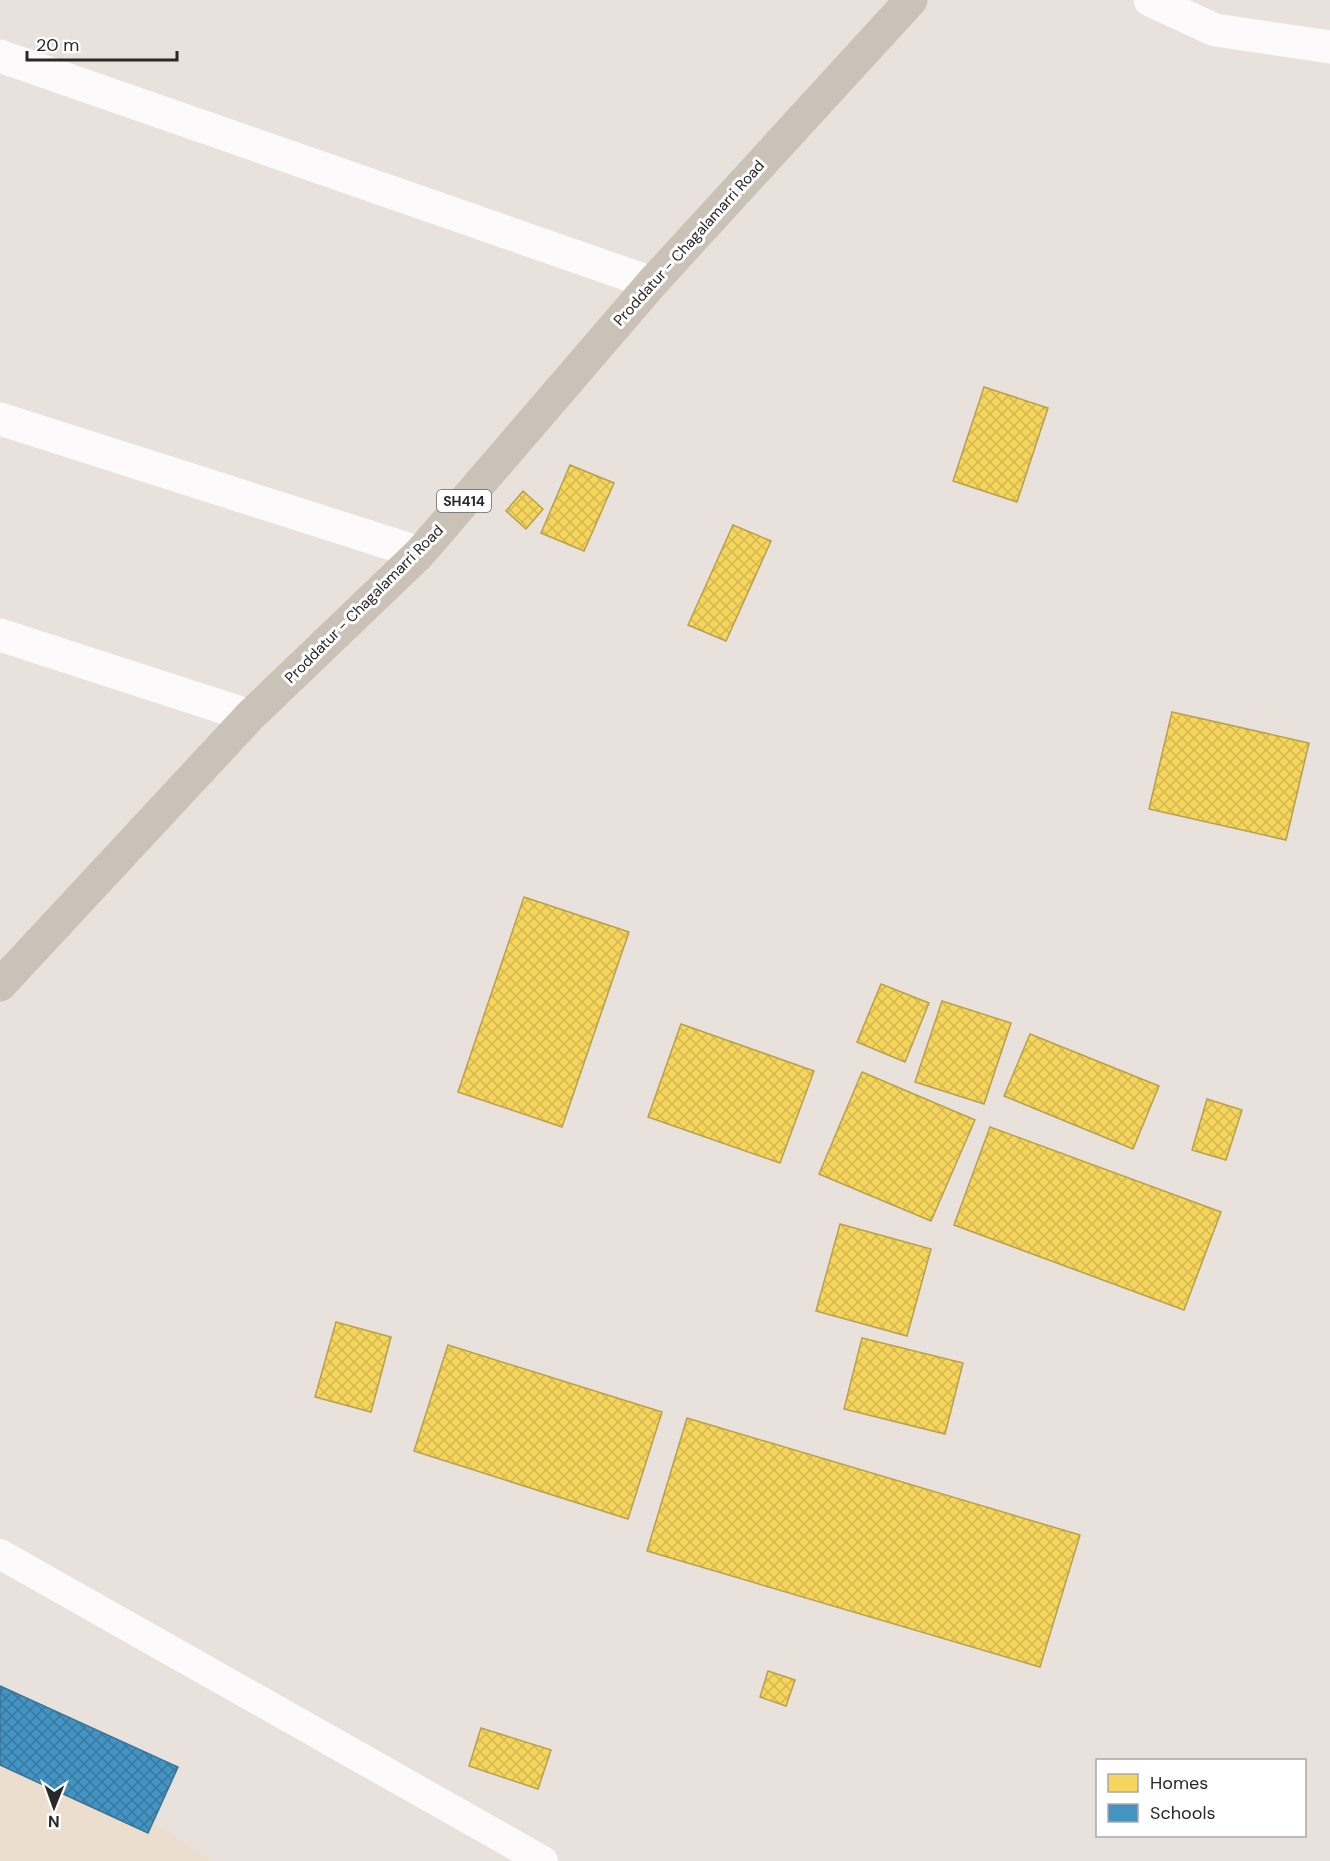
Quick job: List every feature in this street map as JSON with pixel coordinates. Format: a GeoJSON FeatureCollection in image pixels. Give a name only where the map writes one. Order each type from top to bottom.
{"type":"FeatureCollection","features":[{"type":"Feature","properties":{"kind":"main road","name":"Proddatur - Chagalamarri Road"},"geometry":{"type":"LineString","coordinates":[[0,985],[250,716],[420,553],[652,283],[911,0]]}},
{"type":"Feature","properties":{"kind":"street"},"geometry":{"type":"LineString","coordinates":[[1150,0],[1215,30],[1330,47]]}},
{"type":"Feature","properties":{"kind":"street"},"geometry":{"type":"LineString","coordinates":[[0,56],[652,283]]}},
{"type":"Feature","properties":{"kind":"street"},"geometry":{"type":"LineString","coordinates":[[0,420],[420,553]]}},
{"type":"Feature","properties":{"kind":"street"},"geometry":{"type":"LineString","coordinates":[[0,635],[250,716]]}},
{"type":"Feature","properties":{"kind":"lane"},"geometry":{"type":"LineString","coordinates":[[0,1554],[543,1861]]}},
{"type":"Feature","properties":{"kind":"shaded area"},"geometry":{"type":"Polygon","coordinates":[[[0,1715],[210,1861],[0,1861],[0,1715]]]}},
{"type":"Feature","properties":{"kind":"building: Homes"},"geometry":{"type":"Polygon","coordinates":[[[984,387],[1048,408],[1017,502],[953,481],[984,387]]]}},
{"type":"Feature","properties":{"kind":"building: Homes"},"geometry":{"type":"Polygon","coordinates":[[[570,465],[614,483],[584,551],[541,533],[570,465]]]}},
{"type":"Feature","properties":{"kind":"building: Homes"},"geometry":{"type":"Polygon","coordinates":[[[523,491],[543,509],[526,529],[506,511],[523,491]]]}},
{"type":"Feature","properties":{"kind":"building: Homes"},"geometry":{"type":"Polygon","coordinates":[[[733,525],[771,541],[726,641],[688,625],[733,525]]]}},
{"type":"Feature","properties":{"kind":"building: Homes"},"geometry":{"type":"Polygon","coordinates":[[[1172,712],[1309,743],[1286,840],[1149,809],[1172,712]]]}},
{"type":"Feature","properties":{"kind":"building: Homes"},"geometry":{"type":"Polygon","coordinates":[[[524,897],[629,932],[562,1127],[458,1092],[524,897]]]}},
{"type":"Feature","properties":{"kind":"building: Homes"},"geometry":{"type":"Polygon","coordinates":[[[881,984],[929,1003],[905,1062],[857,1042],[881,984]]]}},
{"type":"Feature","properties":{"kind":"building: Homes"},"geometry":{"type":"Polygon","coordinates":[[[942,1001],[1011,1023],[984,1104],[915,1082],[942,1001]]]}},
{"type":"Feature","properties":{"kind":"building: Homes"},"geometry":{"type":"Polygon","coordinates":[[[681,1024],[814,1071],[780,1163],[648,1117],[681,1024]]]}},
{"type":"Feature","properties":{"kind":"building: Homes"},"geometry":{"type":"Polygon","coordinates":[[[1030,1034],[1159,1086],[1133,1149],[1004,1096],[1030,1034]]]}},
{"type":"Feature","properties":{"kind":"building: Homes"},"geometry":{"type":"Polygon","coordinates":[[[862,1072],[975,1120],[931,1221],[819,1174],[862,1072]]]}},
{"type":"Feature","properties":{"kind":"building: Homes"},"geometry":{"type":"Polygon","coordinates":[[[1207,1099],[1242,1110],[1226,1160],[1192,1150],[1207,1099]]]}},
{"type":"Feature","properties":{"kind":"building: Homes"},"geometry":{"type":"Polygon","coordinates":[[[990,1127],[1221,1212],[1184,1310],[954,1225],[990,1127]]]}},
{"type":"Feature","properties":{"kind":"building: Homes"},"geometry":{"type":"Polygon","coordinates":[[[840,1224],[931,1249],[907,1336],[816,1311],[840,1224]]]}},
{"type":"Feature","properties":{"kind":"building: Homes"},"geometry":{"type":"Polygon","coordinates":[[[336,1322],[391,1337],[371,1412],[315,1397],[336,1322]]]}},
{"type":"Feature","properties":{"kind":"building: Homes"},"geometry":{"type":"Polygon","coordinates":[[[862,1338],[963,1363],[945,1434],[844,1409],[862,1338]]]}},
{"type":"Feature","properties":{"kind":"building: Homes"},"geometry":{"type":"Polygon","coordinates":[[[448,1345],[662,1412],[628,1519],[414,1451],[448,1345]]]}},
{"type":"Feature","properties":{"kind":"building: Homes"},"geometry":{"type":"Polygon","coordinates":[[[687,1418],[1080,1535],[1040,1667],[647,1551],[687,1418]]]}},
{"type":"Feature","properties":{"kind":"building: Homes"},"geometry":{"type":"Polygon","coordinates":[[[768,1671],[795,1680],[786,1706],[760,1697],[768,1671]]]}},
{"type":"Feature","properties":{"kind":"building: Homes"},"geometry":{"type":"Polygon","coordinates":[[[481,1728],[551,1750],[538,1789],[469,1766],[481,1728]]]}},
{"type":"Feature","properties":{"kind":"building: Schools"},"geometry":{"type":"Polygon","coordinates":[[[0,1686],[178,1767],[148,1833],[0,1765],[0,1686]]]}}]}
